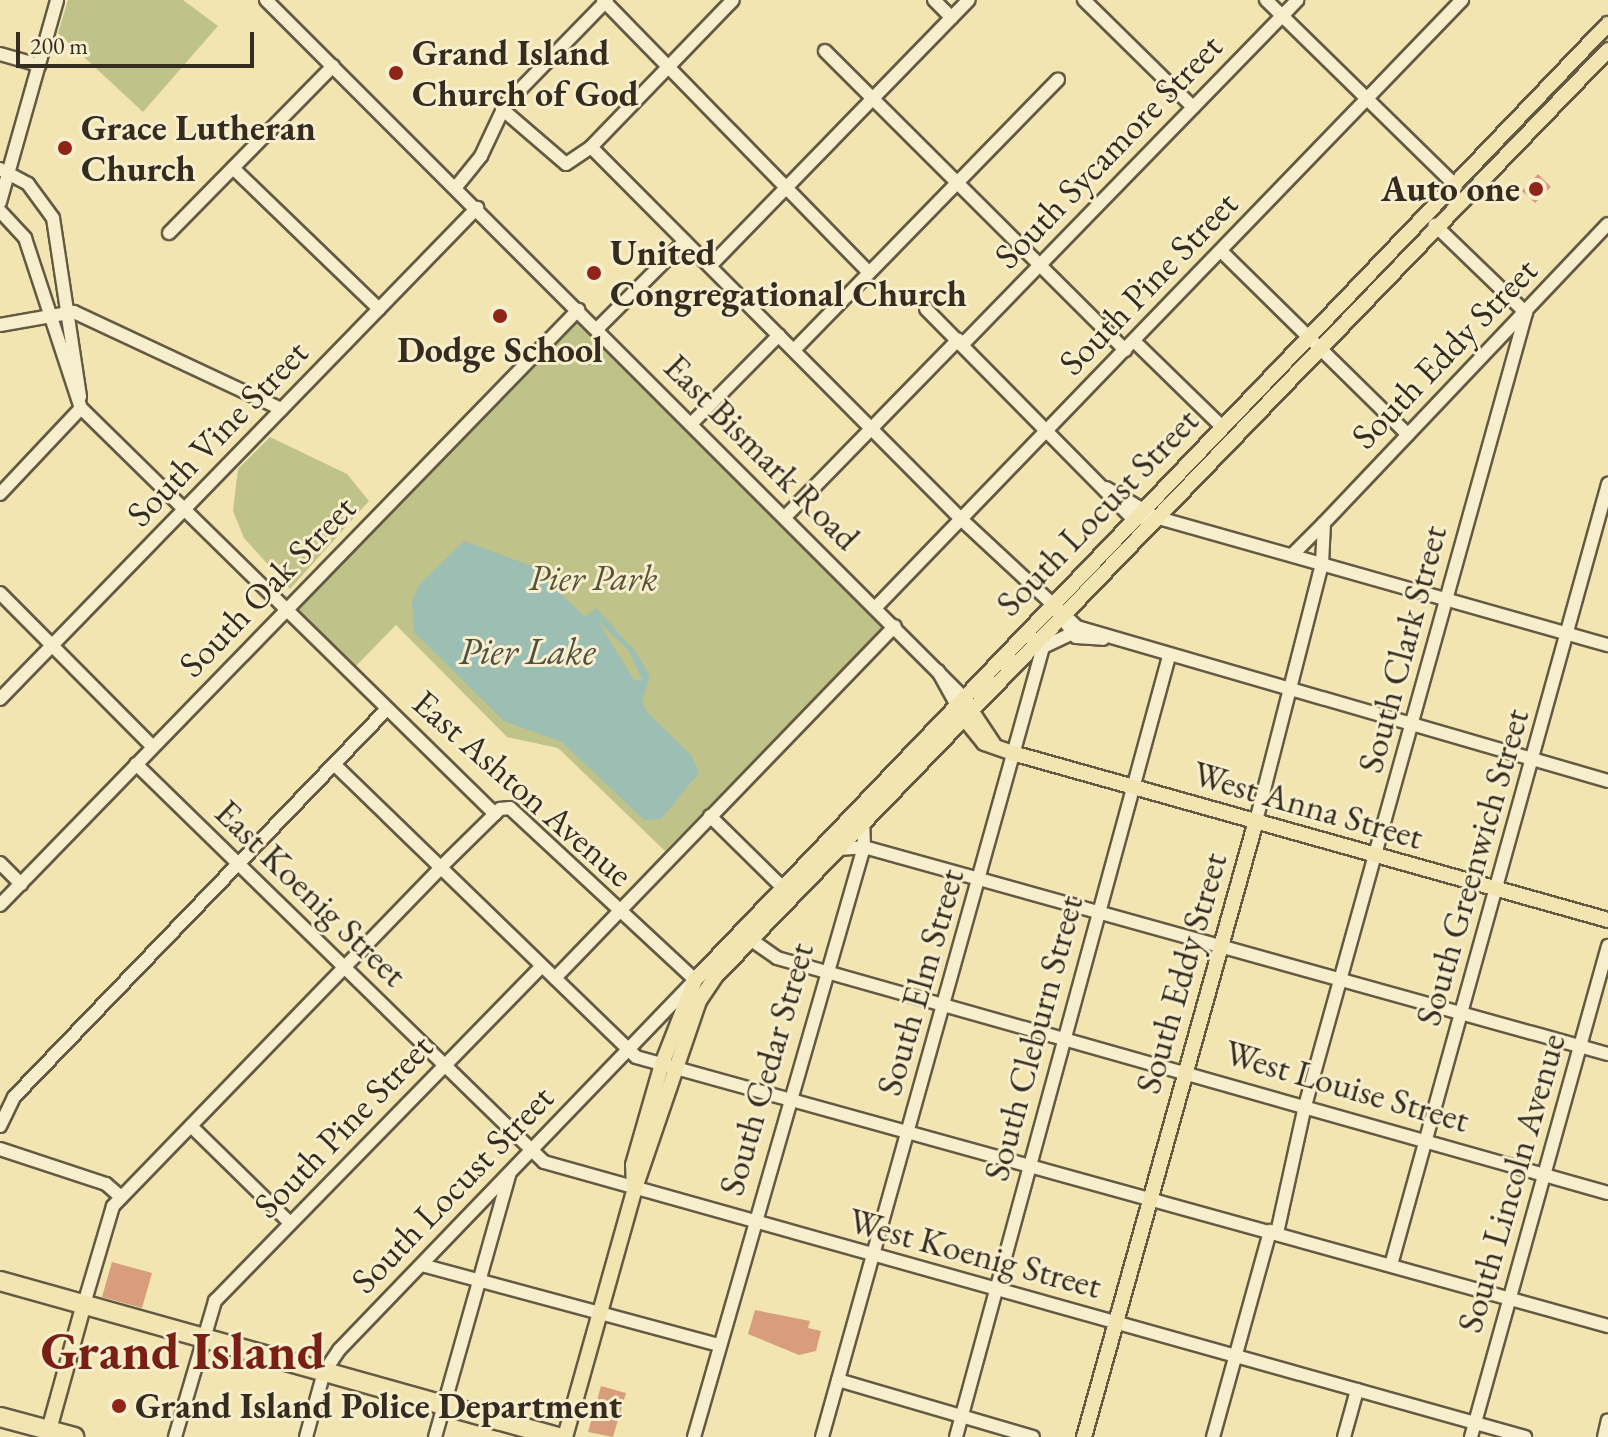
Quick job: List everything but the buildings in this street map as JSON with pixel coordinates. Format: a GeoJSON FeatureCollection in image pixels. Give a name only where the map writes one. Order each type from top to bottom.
{"type":"FeatureCollection","features":[{"type":"Feature","properties":{"kind":"highway"},"geometry":{"type":"LineString","coordinates":[[0,1281],[558,1437]]}},
{"type":"Feature","properties":{"kind":"highway"},"geometry":{"type":"LineString","coordinates":[[0,1417],[48,1434],[74,1437]]}},
{"type":"Feature","properties":{"kind":"main road","name":"South Locust Street"},"geometry":{"type":"LineString","coordinates":[[1054,610],[1133,519],[1150,512],[1222,427],[1608,24]]}},
{"type":"Feature","properties":{"kind":"main road","name":"South Locust Street"},"geometry":{"type":"LineString","coordinates":[[634,1191],[633,1165],[662,1064],[695,980],[786,891],[1150,512],[1319,348],[1608,50]]}},
{"type":"Feature","properties":{"kind":"main road","name":"South Locust Street"},"geometry":{"type":"LineString","coordinates":[[634,1191],[699,1001],[786,891],[838,849],[963,707]]}},
{"type":"Feature","properties":{"kind":"main road","name":"West Anna Street"},"geometry":{"type":"LineString","coordinates":[[963,707],[977,738],[1016,754],[1608,920]]}},
{"type":"Feature","properties":{"kind":"main road","name":"South Eddy Street"},"geometry":{"type":"LineString","coordinates":[[1084,1437],[1256,821]]}},
{"type":"Feature","properties":{"kind":"main road"},"geometry":{"type":"LineString","coordinates":[[565,1437],[634,1191]]}},
{"type":"Feature","properties":{"kind":"main road"},"geometry":{"type":"LineString","coordinates":[[48,1434],[84,1304]]}},
{"type":"Feature","properties":{"kind":"street"},"geometry":{"type":"LineString","coordinates":[[0,202],[4,170],[57,0]]}},
{"type":"Feature","properties":{"kind":"street","name":"East Bismark Road"},"geometry":{"type":"LineString","coordinates":[[266,0],[937,668],[963,707]]}},
{"type":"Feature","properties":{"kind":"street"},"geometry":{"type":"LineString","coordinates":[[502,109],[555,160],[566,164],[591,147],[733,0]]}},
{"type":"Feature","properties":{"kind":"street"},"geometry":{"type":"LineString","coordinates":[[934,0],[952,18]]}},
{"type":"Feature","properties":{"kind":"street"},"geometry":{"type":"LineString","coordinates":[[710,266],[969,0]]}},
{"type":"Feature","properties":{"kind":"street"},"geometry":{"type":"LineString","coordinates":[[1084,0],[1193,107]]}},
{"type":"Feature","properties":{"kind":"street"},"geometry":{"type":"LineString","coordinates":[[1266,0],[1456,186]]}},
{"type":"Feature","properties":{"kind":"street","name":"South Sycamore Street"},"geometry":{"type":"LineString","coordinates":[[785,517],[870,426],[1039,265],[1297,0]]}},
{"type":"Feature","properties":{"kind":"street","name":"South Pine Street"},"geometry":{"type":"LineString","coordinates":[[876,607],[1462,0]]}},
{"type":"Feature","properties":{"kind":"street"},"geometry":{"type":"LineString","coordinates":[[456,187],[481,156],[502,109],[605,1],[869,273]]}},
{"type":"Feature","properties":{"kind":"street"},"geometry":{"type":"LineString","coordinates":[[825,51],[1039,265],[1222,427]]}},
{"type":"Feature","properties":{"kind":"street"},"geometry":{"type":"LineString","coordinates":[[0,54],[39,65]]}},
{"type":"Feature","properties":{"kind":"street"},"geometry":{"type":"LineString","coordinates":[[169,233],[333,66]]}},
{"type":"Feature","properties":{"kind":"street"},"geometry":{"type":"LineString","coordinates":[[794,350],[1058,79]]}},
{"type":"Feature","properties":{"kind":"street"},"geometry":{"type":"LineString","coordinates":[[591,147],[1054,610],[1071,634],[1093,642],[1103,639]]}},
{"type":"Feature","properties":{"kind":"street"},"geometry":{"type":"LineString","coordinates":[[233,168],[379,309]]}},
{"type":"Feature","properties":{"kind":"street"},"geometry":{"type":"LineString","coordinates":[[0,494],[81,408],[53,218],[28,184],[4,170]]}},
{"type":"Feature","properties":{"kind":"street","name":"South Vine Street"},"geometry":{"type":"LineString","coordinates":[[0,699],[186,512],[281,409],[477,208]]}},
{"type":"Feature","properties":{"kind":"street","name":"East Ashton Avenue"},"geometry":{"type":"LineString","coordinates":[[0,211],[25,238],[81,408],[495,814],[510,808],[617,911]]}},
{"type":"Feature","properties":{"kind":"street","name":"South Eddy Street"},"geometry":{"type":"LineString","coordinates":[[1292,555],[1608,224]]}},
{"type":"Feature","properties":{"kind":"street"},"geometry":{"type":"LineString","coordinates":[[1435,225],[1526,313]]}},
{"type":"Feature","properties":{"kind":"street"},"geometry":{"type":"LineString","coordinates":[[597,329],[685,241]]}},
{"type":"Feature","properties":{"kind":"street"},"geometry":{"type":"LineString","coordinates":[[1221,251],[1408,435]]}},
{"type":"Feature","properties":{"kind":"street"},"geometry":{"type":"LineString","coordinates":[[926,309],[1049,430],[1133,519]]}},
{"type":"Feature","properties":{"kind":"street","name":"South Oak Street"},"geometry":{"type":"LineString","coordinates":[[0,905],[578,310]]}},
{"type":"Feature","properties":{"kind":"street"},"geometry":{"type":"LineString","coordinates":[[0,325],[66,312],[281,409]]}},
{"type":"Feature","properties":{"kind":"street","name":"South Clark Street"},"geometry":{"type":"LineString","coordinates":[[1213,1437],[1378,855],[1526,313]]}},
{"type":"Feature","properties":{"kind":"street"},"geometry":{"type":"LineString","coordinates":[[691,424],[779,335]]}},
{"type":"Feature","properties":{"kind":"street","name":"South Greenwich Street"},"geometry":{"type":"LineString","coordinates":[[1391,1265],[1499,889],[1608,484]]}},
{"type":"Feature","properties":{"kind":"street"},"geometry":{"type":"LineString","coordinates":[[1103,486],[1150,512],[1608,645]]}},
{"type":"Feature","properties":{"kind":"street","name":"South Eddy Street"},"geometry":{"type":"LineString","coordinates":[[1256,821],[1292,691],[1322,564],[1324,523]]}},
{"type":"Feature","properties":{"kind":"street"},"geometry":{"type":"LineString","coordinates":[[0,593],[153,747]]}},
{"type":"Feature","properties":{"kind":"street"},"geometry":{"type":"LineString","coordinates":[[1054,610],[1103,639],[1608,781]]}},
{"type":"Feature","properties":{"kind":"street"},"geometry":{"type":"LineString","coordinates":[[555,978],[895,626]]}},
{"type":"Feature","properties":{"kind":"street","name":"South Elm Street"},"geometry":{"type":"LineString","coordinates":[[838,1380],[1016,754],[1043,647],[1071,634]]}},
{"type":"Feature","properties":{"kind":"street","name":"South Cleburn Street"},"geometry":{"type":"LineString","coordinates":[[956,1437],[1169,656]]}},
{"type":"Feature","properties":{"kind":"street"},"geometry":{"type":"LineString","coordinates":[[0,1126],[14,1097],[387,709]]}},
{"type":"Feature","properties":{"kind":"street","name":"East Koenig Street"},"geometry":{"type":"LineString","coordinates":[[136,764],[444,1064]]}},
{"type":"Feature","properties":{"kind":"street"},"geometry":{"type":"LineString","coordinates":[[335,765],[626,1051],[662,1064],[790,1095],[1608,1326]]}},
{"type":"Feature","properties":{"kind":"street"},"geometry":{"type":"LineString","coordinates":[[84,1304],[107,1217],[121,1197],[495,814]]}},
{"type":"Feature","properties":{"kind":"street"},"geometry":{"type":"LineString","coordinates":[[710,816],[786,891]]}},
{"type":"Feature","properties":{"kind":"street","name":"South Cedar Street"},"geometry":{"type":"LineString","coordinates":[[694,1437],[790,1095],[864,847],[863,822]]}},
{"type":"Feature","properties":{"kind":"street"},"geometry":{"type":"LineString","coordinates":[[838,849],[864,847],[1464,1011],[1608,1054]]}},
{"type":"Feature","properties":{"kind":"street"},"geometry":{"type":"LineString","coordinates":[[0,863],[21,884]]}},
{"type":"Feature","properties":{"kind":"street"},"geometry":{"type":"LineString","coordinates":[[617,911],[695,980]]}},
{"type":"Feature","properties":{"kind":"street","name":"West Louise Street"},"geometry":{"type":"LineString","coordinates":[[750,939],[777,958],[1608,1193]]}},
{"type":"Feature","properties":{"kind":"street","name":"South Lincoln Avenue"},"geometry":{"type":"LineString","coordinates":[[1471,1437],[1608,946]]}},
{"type":"Feature","properties":{"kind":"street","name":"South Pine Street"},"geometry":{"type":"LineString","coordinates":[[175,1437],[215,1301],[542,966]]}},
{"type":"Feature","properties":{"kind":"street","name":"South Locust Street"},"geometry":{"type":"LineString","coordinates":[[324,1372],[530,1150],[695,980]]}},
{"type":"Feature","properties":{"kind":"street","name":"West Koenig Street"},"geometry":{"type":"LineString","coordinates":[[444,1064],[530,1150],[566,1171],[1525,1437]]}},
{"type":"Feature","properties":{"kind":"street"},"geometry":{"type":"LineString","coordinates":[[191,1126],[290,1223]]}},
{"type":"Feature","properties":{"kind":"street"},"geometry":{"type":"LineString","coordinates":[[0,1149],[106,1184],[121,1197]]}},
{"type":"Feature","properties":{"kind":"street"},"geometry":{"type":"LineString","coordinates":[[435,1437],[510,1172]]}},
{"type":"Feature","properties":{"kind":"street"},"geometry":{"type":"LineString","coordinates":[[422,1265],[721,1340]]}},
{"type":"Feature","properties":{"kind":"street"},"geometry":{"type":"LineString","coordinates":[[306,1437],[324,1372]]}},
{"type":"Feature","properties":{"kind":"street"},"geometry":{"type":"LineString","coordinates":[[822,1437],[838,1380],[1033,1437]]}},
{"type":"Feature","properties":{"kind":"street"},"geometry":{"type":"LineString","coordinates":[[1344,1437],[1357,1390]]}},
{"type":"Feature","properties":{"kind":"street"},"geometry":{"type":"LineString","coordinates":[[1604,1437],[1608,1420]]}},
{"type":"Feature","properties":{"kind":"green space"},"geometry":{"type":"Polygon","coordinates":[[[68,0],[183,0],[218,26],[143,112],[58,33],[68,0]]]}},
{"type":"Feature","properties":{"kind":"green space","name":"Pier Park"},"geometry":{"type":"Polygon","coordinates":[[[578,318],[887,623],[665,851],[558,748],[507,737],[396,625],[356,666],[296,608],[578,318]]]}},
{"type":"Feature","properties":{"kind":"green space"},"geometry":{"type":"Polygon","coordinates":[[[270,437],[347,474],[369,501],[290,589],[244,538],[233,511],[238,469],[270,437]]]}},
{"type":"Feature","properties":{"kind":"water","name":"Pier Lake"},"geometry":{"type":"Polygon","coordinates":[[[464,541],[532,566],[585,617],[596,608],[636,652],[650,676],[642,702],[648,713],[691,755],[699,773],[661,819],[644,820],[562,742],[504,721],[414,632],[412,600],[420,584],[464,541]],[[598,621],[634,680],[642,680],[629,651],[598,621]]]}},
{"type":"Feature","properties":{"kind":"place","name":"Grand Island Church of God"},"geometry":{"type":"Point","coordinates":[396,73]}},
{"type":"Feature","properties":{"kind":"place","name":"Grace Lutheran Church"},"geometry":{"type":"Point","coordinates":[65,148]}},
{"type":"Feature","properties":{"kind":"place","name":"Auto one"},"geometry":{"type":"Point","coordinates":[1536,189]}},
{"type":"Feature","properties":{"kind":"place","name":"United Congregational Church"},"geometry":{"type":"Point","coordinates":[594,273]}},
{"type":"Feature","properties":{"kind":"place","name":"Dodge School"},"geometry":{"type":"Point","coordinates":[500,316]}},
{"type":"Feature","properties":{"kind":"place","name":"Grand Island Police Department"},"geometry":{"type":"Point","coordinates":[119,1406]}},
{"type":"Feature","properties":{"kind":"district","name":"Grand Island"},"geometry":{"type":"Point","coordinates":[183,1351]}}]}
